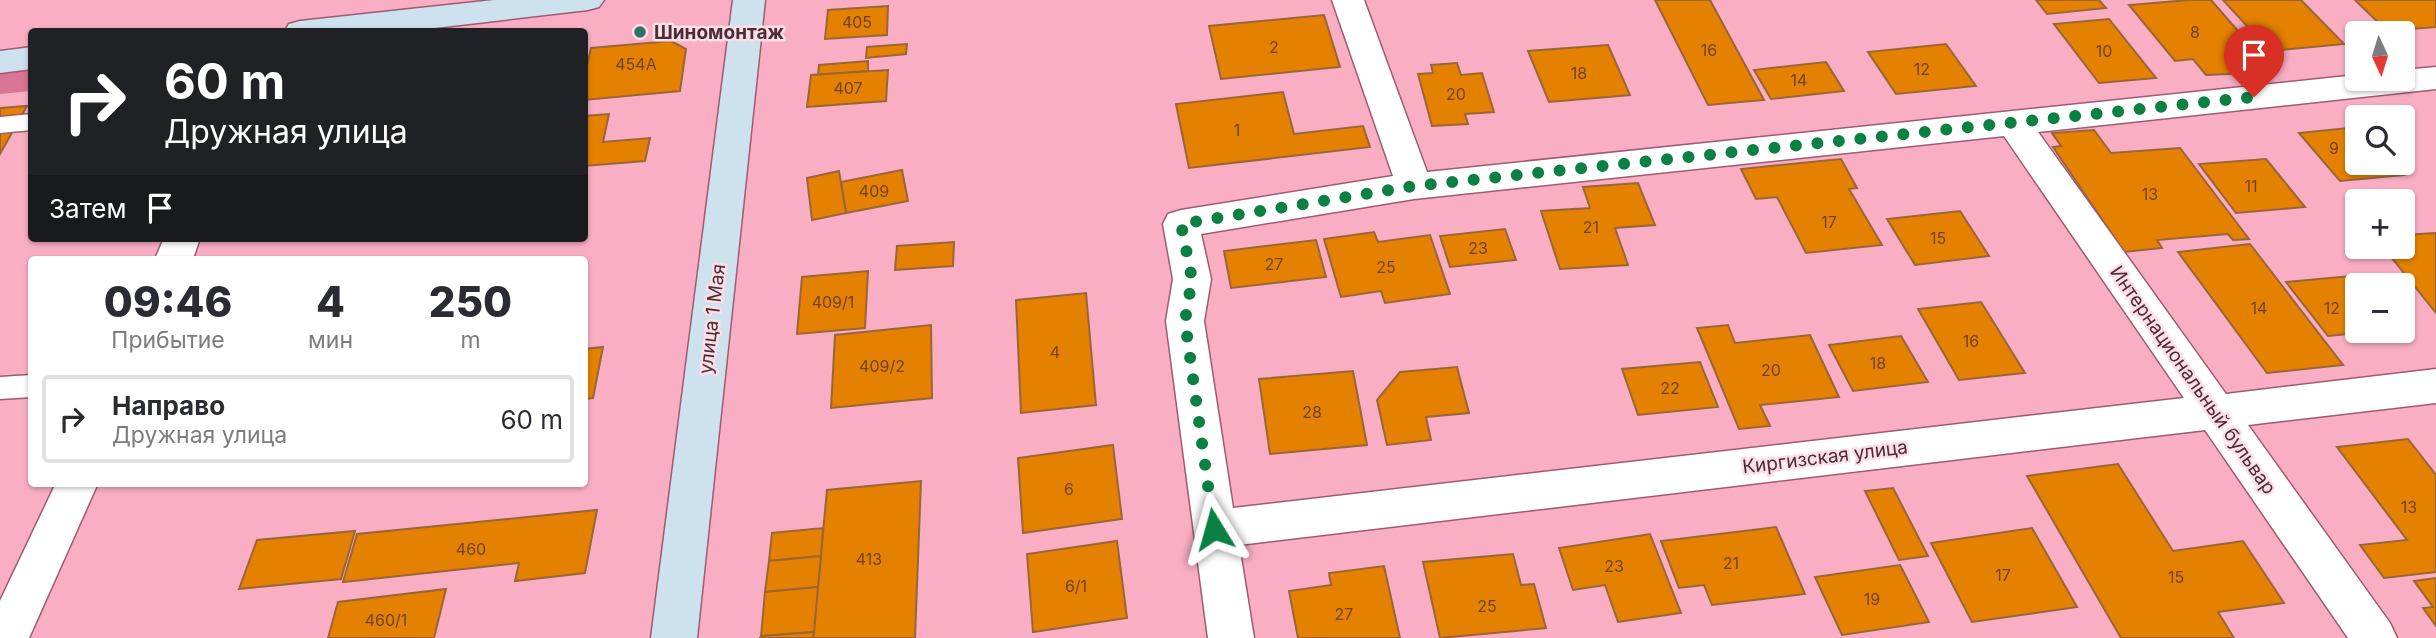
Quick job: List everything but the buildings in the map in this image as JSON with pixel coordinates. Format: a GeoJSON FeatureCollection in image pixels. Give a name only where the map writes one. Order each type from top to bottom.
{"type":"FeatureCollection","features":[{"type":"Feature","properties":{"kind":"main road"},"geometry":{"type":"LineString","coordinates":[[336,28],[588,0]]}},
{"type":"Feature","properties":{"kind":"main road","name":"улица 1 Мая"},"geometry":{"type":"LineString","coordinates":[[674,638],[749,0]]}},
{"type":"Feature","properties":{"kind":"main road"},"geometry":{"type":"LineString","coordinates":[[0,62],[28,58]]}},
{"type":"Feature","properties":{"kind":"street"},"geometry":{"type":"LineString","coordinates":[[1348,0],[1414,186]]}},
{"type":"Feature","properties":{"kind":"street"},"geometry":{"type":"LineString","coordinates":[[1231,638],[1185,321],[1192,279],[1181,224],[1414,186],[2436,78]]}},
{"type":"Feature","properties":{"kind":"street","name":"Интернациональный бульвар"},"geometry":{"type":"LineString","coordinates":[[2013,123],[2374,638]]}},
{"type":"Feature","properties":{"kind":"street","name":"Киргизская улица"},"geometry":{"type":"LineString","coordinates":[[1214,529],[2436,386]]}},
{"type":"Feature","properties":{"kind":"street"},"geometry":{"type":"LineString","coordinates":[[5,638],[75,487]]}},
{"type":"Feature","properties":{"kind":"lane"},"geometry":{"type":"LineString","coordinates":[[0,125],[28,122]]}},
{"type":"Feature","properties":{"kind":"lane"},"geometry":{"type":"LineString","coordinates":[[0,387],[28,386]]}},
{"type":"Feature","properties":{"kind":"shaded area"},"geometry":{"type":"Polygon","coordinates":[[[28,67],[28,91],[0,94],[0,70],[28,67]]]}},
{"type":"Feature","properties":{"kind":"place","name":"Шиномонтаж"},"geometry":{"type":"Point","coordinates":[640,32]}},
{"type":"Feature","properties":{"kind":"route"},"geometry":{"type":"LineString","coordinates":[[1214,529],[1185,321],[1192,279],[1181,224],[1414,186],[2254,97]]}}]}
